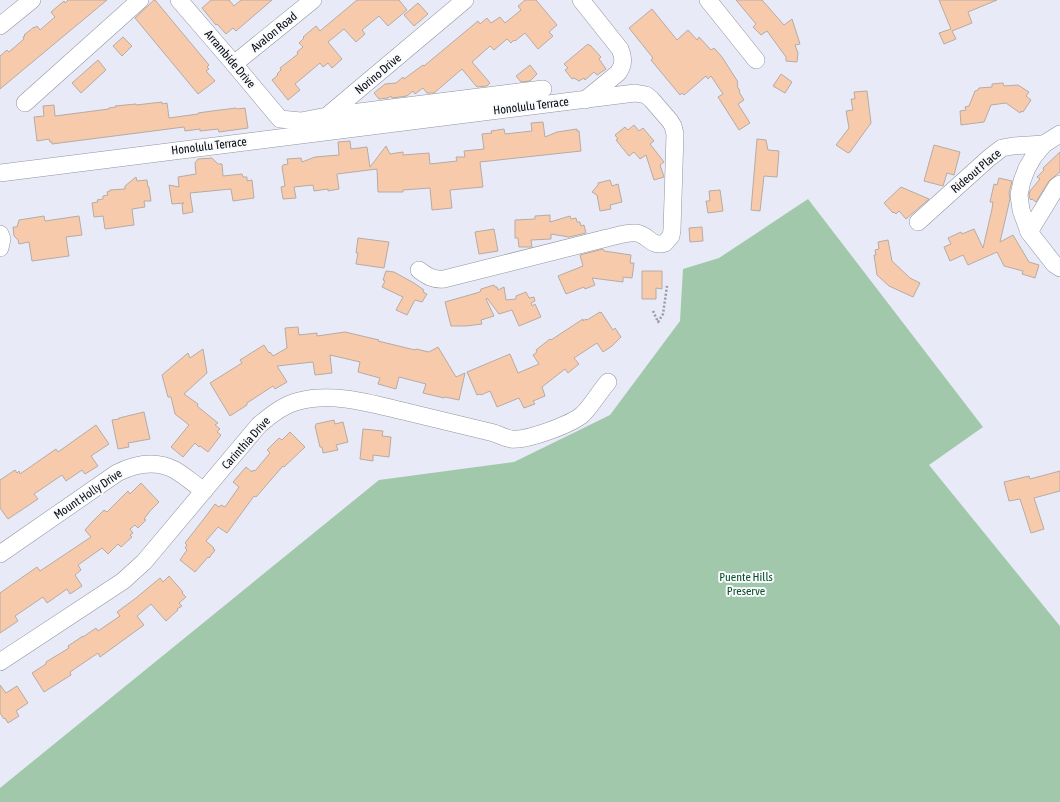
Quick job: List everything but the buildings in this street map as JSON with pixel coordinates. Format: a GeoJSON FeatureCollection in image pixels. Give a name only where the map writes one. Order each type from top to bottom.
{"type":"FeatureCollection","features":[{"type":"Feature","properties":{"kind":"street"},"geometry":{"type":"LineString","coordinates":[[0,26],[32,0]]}},
{"type":"Feature","properties":{"kind":"street"},"geometry":{"type":"LineString","coordinates":[[25,103],[140,0]]}},
{"type":"Feature","properties":{"kind":"street","name":"Arrambide Drive"},"geometry":{"type":"LineString","coordinates":[[179,0],[280,119]]}},
{"type":"Feature","properties":{"kind":"street","name":"Avalon Road"},"geometry":{"type":"LineString","coordinates":[[234,64],[313,0]]}},
{"type":"Feature","properties":{"kind":"street","name":"Norino Drive"},"geometry":{"type":"LineString","coordinates":[[280,119],[301,121],[327,116],[465,0]]}},
{"type":"Feature","properties":{"kind":"street"},"geometry":{"type":"LineString","coordinates":[[581,0],[620,48],[623,56],[622,68],[618,73],[585,100]]}},
{"type":"Feature","properties":{"kind":"street"},"geometry":{"type":"LineString","coordinates":[[708,0],[756,60]]}},
{"type":"Feature","properties":{"kind":"street"},"geometry":{"type":"LineString","coordinates":[[327,116],[543,89]]}},
{"type":"Feature","properties":{"kind":"street","name":"Honolulu Terrace"},"geometry":{"type":"LineString","coordinates":[[0,173],[635,93],[646,95],[651,99],[673,126],[675,134],[672,230],[668,240],[665,243],[654,243],[637,233],[607,238],[444,279],[431,278],[419,270]]}},
{"type":"Feature","properties":{"kind":"street"},"geometry":{"type":"LineString","coordinates":[[1060,134],[1044,144],[1034,156],[1027,168],[1019,195],[1021,210],[1029,232],[1054,264],[1060,268]]}},
{"type":"Feature","properties":{"kind":"street","name":"Rideout Place"},"geometry":{"type":"LineString","coordinates":[[918,222],[1002,148],[1044,144]]}},
{"type":"Feature","properties":{"kind":"street"},"geometry":{"type":"LineString","coordinates":[[1029,232],[1057,186],[1060,184]]}},
{"type":"Feature","properties":{"kind":"street"},"geometry":{"type":"LineString","coordinates":[[0,234],[2,240],[0,248]]}},
{"type":"Feature","properties":{"kind":"street","name":"Carinthia Drive"},"geometry":{"type":"LineString","coordinates":[[0,662],[123,581],[134,572],[259,425],[278,410],[298,402],[325,398],[351,399],[494,433],[511,439],[520,439],[554,429],[577,418],[584,413],[608,382]]}},
{"type":"Feature","properties":{"kind":"street","name":"Mount Holly Drive"},"geometry":{"type":"LineString","coordinates":[[0,554],[117,473],[128,468],[148,464],[167,467],[175,470],[204,491]]}},
{"type":"Feature","properties":{"kind":"path"},"geometry":{"type":"LineString","coordinates":[[653,311],[658,322],[663,314],[667,286]]}},
{"type":"Feature","properties":{"kind":"green space","name":"Puente Hills Preserve"},"geometry":{"type":"Polygon","coordinates":[[[808,199],[983,427],[929,465],[1060,626],[1060,802],[0,802],[0,788],[379,480],[514,462],[610,415],[680,321],[683,269],[719,258],[808,199]]]}}]}
